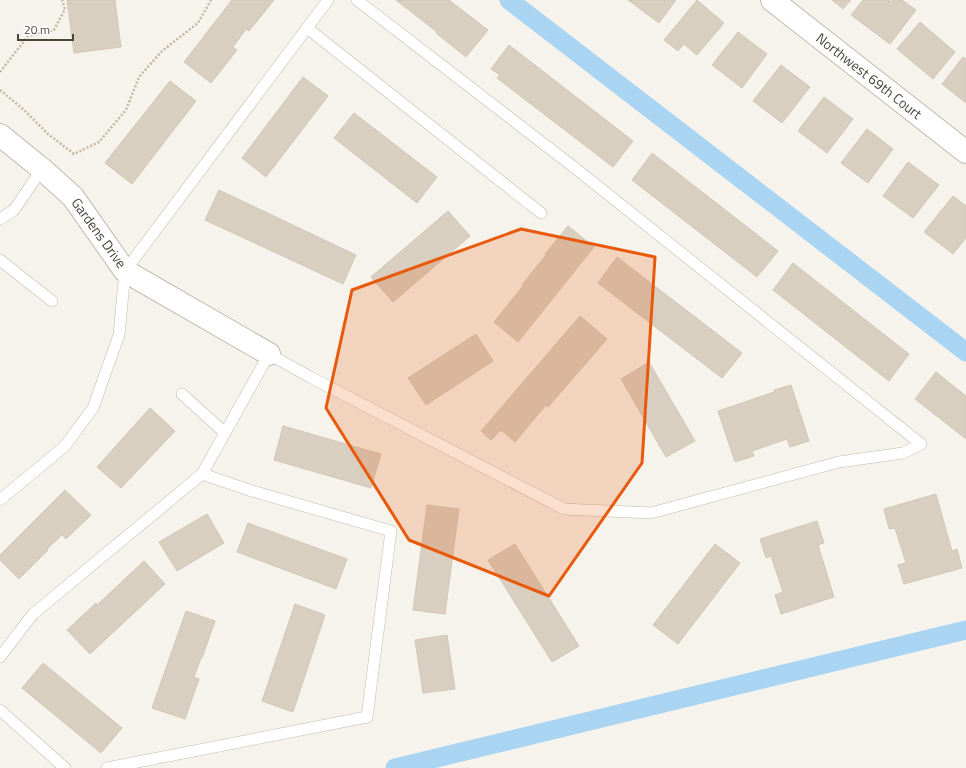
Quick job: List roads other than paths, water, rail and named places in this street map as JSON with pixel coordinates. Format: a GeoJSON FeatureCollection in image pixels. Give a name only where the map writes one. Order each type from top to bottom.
{"type":"FeatureCollection","features":[{"type":"Feature","properties":{"kind":"street","name":"Northwest 69th Court"},"geometry":{"type":"LineString","coordinates":[[772,0],[966,152]]}},
{"type":"Feature","properties":{"kind":"street","name":"Gardens Drive"},"geometry":{"type":"LineString","coordinates":[[0,135],[74,197],[125,272],[269,354]]}},
{"type":"Feature","properties":{"kind":"lane"},"geometry":{"type":"LineString","coordinates":[[0,500],[65,446],[93,408],[118,335],[125,272],[328,0]]}},
{"type":"Feature","properties":{"kind":"lane"},"geometry":{"type":"LineString","coordinates":[[0,657],[33,614],[202,474],[269,354],[310,378],[564,509],[651,512],[839,462],[903,453],[921,444],[575,168],[357,0]]}},
{"type":"Feature","properties":{"kind":"lane"},"geometry":{"type":"LineString","coordinates":[[307,28],[541,213]]}},
{"type":"Feature","properties":{"kind":"lane"},"geometry":{"type":"LineString","coordinates":[[0,220],[14,210],[42,169]]}},
{"type":"Feature","properties":{"kind":"lane"},"geometry":{"type":"LineString","coordinates":[[0,260],[52,301]]}},
{"type":"Feature","properties":{"kind":"lane"},"geometry":{"type":"LineString","coordinates":[[182,394],[225,433]]}},
{"type":"Feature","properties":{"kind":"lane"},"geometry":{"type":"LineString","coordinates":[[107,768],[367,718],[391,531],[252,491],[202,474]]}},
{"type":"Feature","properties":{"kind":"lane"},"geometry":{"type":"LineString","coordinates":[[0,710],[65,768]]}},
{"type":"Feature","properties":{"kind":"waterway"},"geometry":{"type":"LineString","coordinates":[[509,0],[966,352]]}},
{"type":"Feature","properties":{"kind":"waterway"},"geometry":{"type":"LineString","coordinates":[[395,768],[966,630]]}}]}
